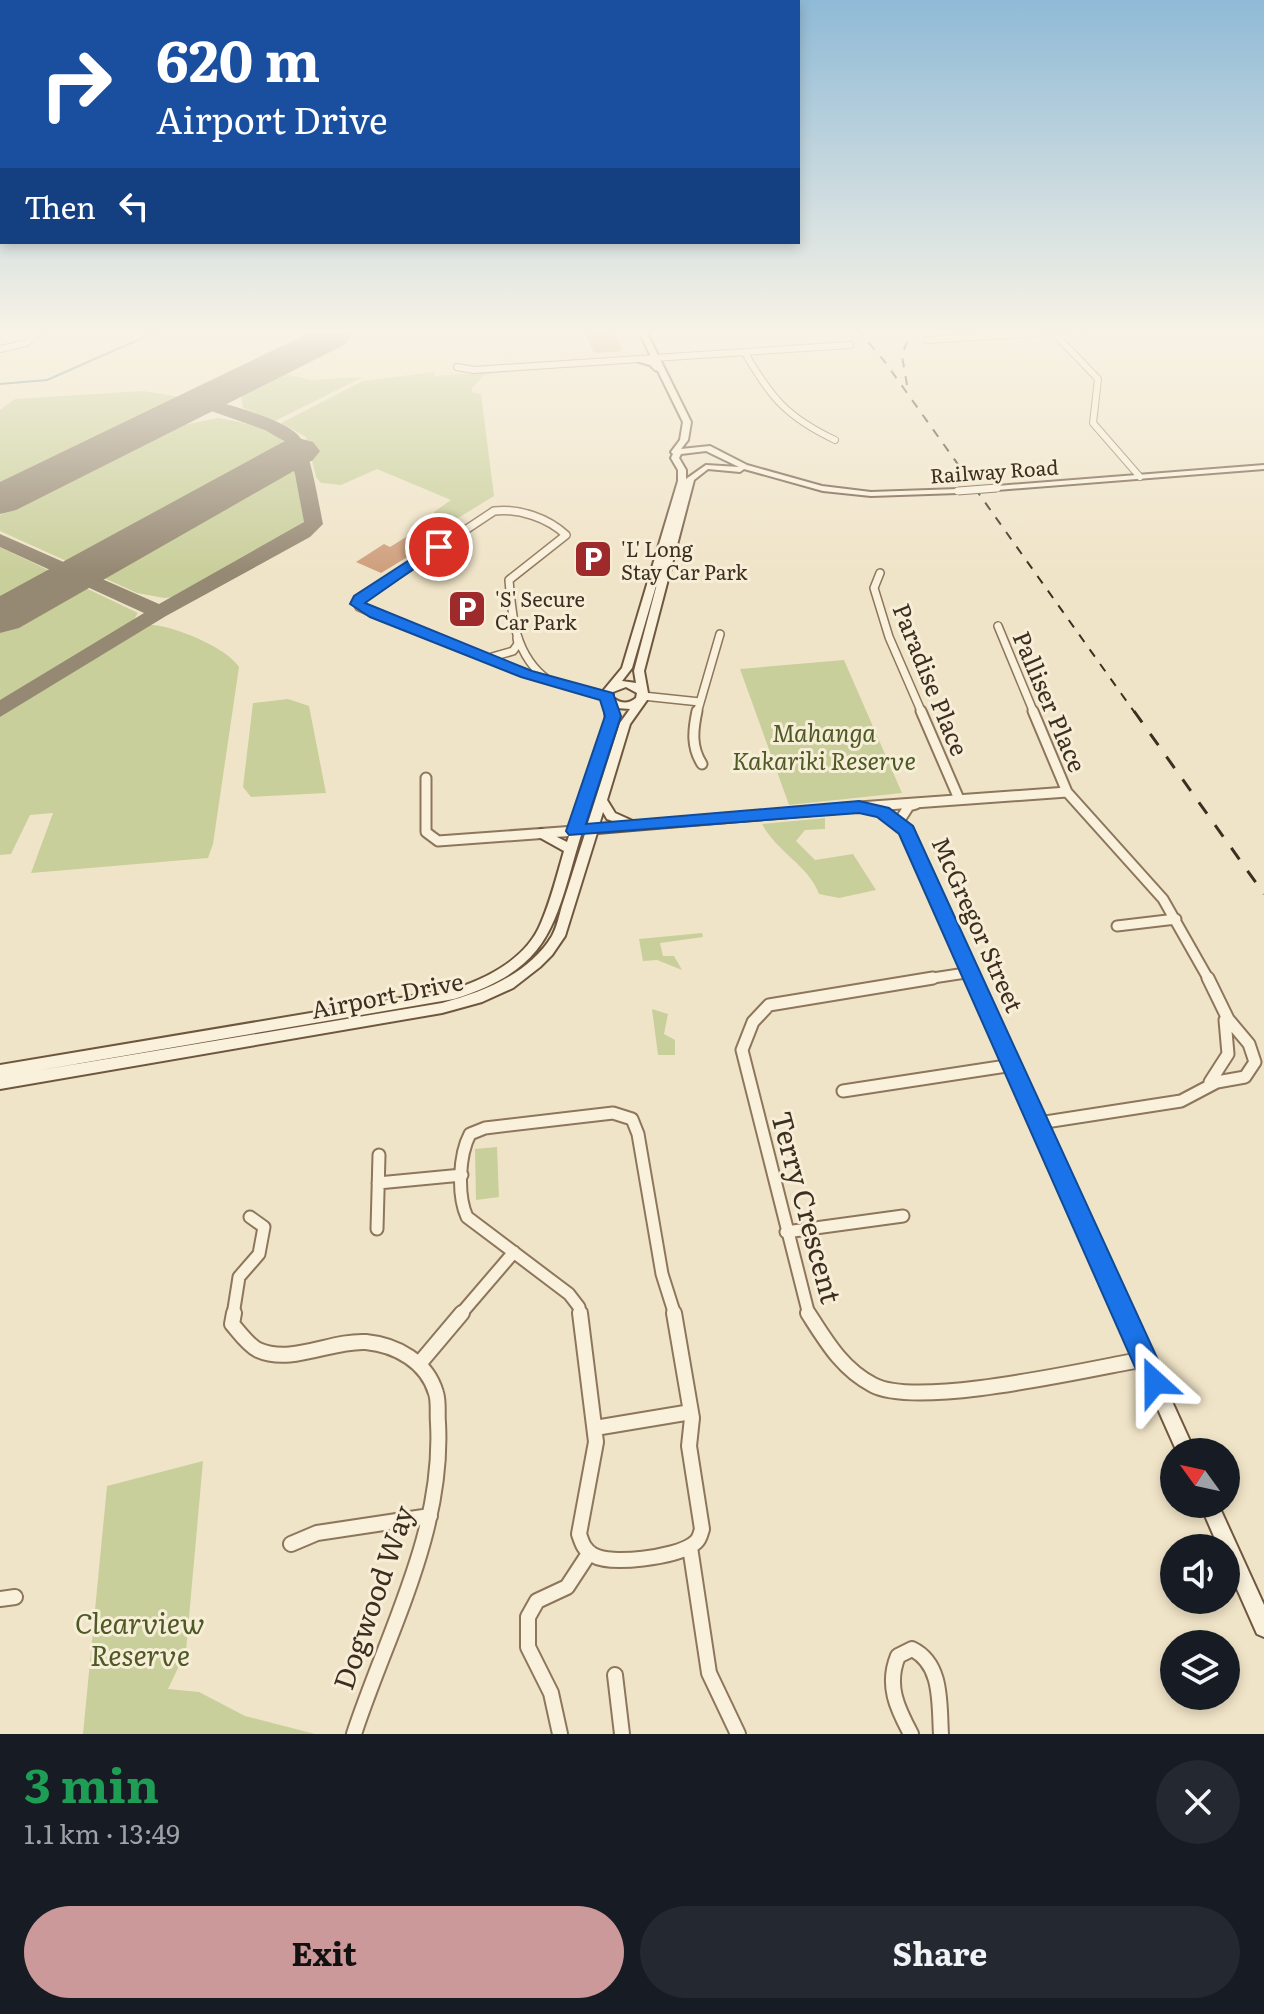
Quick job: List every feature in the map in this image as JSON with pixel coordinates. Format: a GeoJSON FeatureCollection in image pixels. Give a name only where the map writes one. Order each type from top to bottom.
{"type":"FeatureCollection","features":[{"type":"Feature","properties":{"kind":"main road","name":"Railway Road"},"geometry":{"type":"LineString","coordinates":[[680,410],[687,426],[684,440],[674,453],[685,466],[739,470],[823,489],[893,495],[1264,467]]}},
{"type":"Feature","properties":{"kind":"main road","name":"Railway Road"},"geometry":{"type":"LineString","coordinates":[[687,410],[694,422],[696,437],[744,467],[823,489]]}},
{"type":"Feature","properties":{"kind":"main road"},"geometry":{"type":"LineString","coordinates":[[643,696],[639,671],[690,479],[718,460],[715,450],[688,448],[678,452],[676,459]]}},
{"type":"Feature","properties":{"kind":"main road","name":"Airport Drive"},"geometry":{"type":"LineString","coordinates":[[0,1071],[454,994],[484,984],[512,968],[541,938],[613,716],[610,693],[627,668],[682,481],[682,470],[676,459]]}},
{"type":"Feature","properties":{"kind":"main road"},"geometry":{"type":"LineString","coordinates":[[678,523],[694,486],[705,476],[732,472],[795,484]]}},
{"type":"Feature","properties":{"kind":"main road"},"geometry":{"type":"LineString","coordinates":[[631,684],[643,696],[622,707],[610,693],[631,684]]}},
{"type":"Feature","properties":{"kind":"main road","name":"Airport Drive"},"geometry":{"type":"LineString","coordinates":[[0,1083],[442,1008],[492,994],[532,969],[559,936],[625,723],[643,696]]}},
{"type":"Feature","properties":{"kind":"main road"},"geometry":{"type":"LineString","coordinates":[[601,800],[611,816],[642,826]]}},
{"type":"Feature","properties":{"kind":"main road"},"geometry":{"type":"LineString","coordinates":[[575,831],[859,807],[883,812],[898,823]]}},
{"type":"Feature","properties":{"kind":"main road","name":"McGregor Street"},"geometry":{"type":"LineString","coordinates":[[898,823],[913,841],[1180,1438]]}},
{"type":"Feature","properties":{"kind":"main road"},"geometry":{"type":"LineString","coordinates":[[541,833],[570,849]]}},
{"type":"Feature","properties":{"kind":"main road"},"geometry":{"type":"LineString","coordinates":[[1215,1518],[1264,1627]]}},
{"type":"Feature","properties":{"kind":"street"},"geometry":{"type":"LineString","coordinates":[[782,410],[835,440]]}},
{"type":"Feature","properties":{"kind":"street"},"geometry":{"type":"LineString","coordinates":[[1095,410],[1093,423],[1140,477]]}},
{"type":"Feature","properties":{"kind":"street"},"geometry":{"type":"LineString","coordinates":[[486,657],[503,656],[518,644],[509,578],[566,535],[560,529],[509,509],[491,512],[357,602],[359,607],[486,657],[548,680],[610,693]]}},
{"type":"Feature","properties":{"kind":"street","name":"Paradise Place"},"geometry":{"type":"LineString","coordinates":[[880,573],[874,588],[889,637],[959,799]]}},
{"type":"Feature","properties":{"kind":"street","name":"Palliser Place"},"geometry":{"type":"LineString","coordinates":[[998,626],[1067,792],[1163,899],[1221,1008]]}},
{"type":"Feature","properties":{"kind":"street"},"geometry":{"type":"LineString","coordinates":[[702,764],[696,760],[692,745],[700,702],[720,634]]}},
{"type":"Feature","properties":{"kind":"street"},"geometry":{"type":"LineString","coordinates":[[516,635],[533,669],[548,680]]}},
{"type":"Feature","properties":{"kind":"street"},"geometry":{"type":"LineString","coordinates":[[643,696],[700,702]]}},
{"type":"Feature","properties":{"kind":"street"},"geometry":{"type":"LineString","coordinates":[[426,778],[426,832],[431,838],[446,842],[575,831]]}},
{"type":"Feature","properties":{"kind":"street"},"geometry":{"type":"LineString","coordinates":[[859,807],[1067,792]]}},
{"type":"Feature","properties":{"kind":"street"},"geometry":{"type":"LineString","coordinates":[[898,823],[909,806],[920,803]]}},
{"type":"Feature","properties":{"kind":"street"},"geometry":{"type":"LineString","coordinates":[[1117,926],[1176,919]]}},
{"type":"Feature","properties":{"kind":"street","name":"Terry Crescent"},"geometry":{"type":"LineString","coordinates":[[972,972],[769,1005],[753,1022],[742,1050],[808,1313],[836,1357],[874,1386],[904,1392],[946,1393],[1145,1359]]}},
{"type":"Feature","properties":{"kind":"street"},"geometry":{"type":"LineString","coordinates":[[1205,1088],[1223,1069],[1230,1045],[1221,1008]]}},
{"type":"Feature","properties":{"kind":"street"},"geometry":{"type":"LineString","coordinates":[[1039,1123],[1168,1103],[1191,1097],[1217,1082],[1245,1077],[1255,1062],[1249,1044],[1221,1008]]}},
{"type":"Feature","properties":{"kind":"street"},"geometry":{"type":"LineString","coordinates":[[843,1091],[1013,1065]]}},
{"type":"Feature","properties":{"kind":"street"},"geometry":{"type":"LineString","coordinates":[[613,1113],[632,1119],[637,1127],[662,1274],[673,1306],[691,1412],[689,1446],[702,1529],[699,1539],[690,1547],[615,1561],[600,1561],[581,1547],[579,1534],[595,1451],[595,1428],[577,1302],[514,1252],[467,1217],[463,1208],[463,1145],[470,1134],[477,1130],[613,1113]]}},
{"type":"Feature","properties":{"kind":"street"},"geometry":{"type":"LineString","coordinates":[[377,1229],[379,1155]]}},
{"type":"Feature","properties":{"kind":"street"},"geometry":{"type":"LineString","coordinates":[[378,1183],[462,1175]]}},
{"type":"Feature","properties":{"kind":"street"},"geometry":{"type":"LineString","coordinates":[[786,1232],[903,1216]]}},
{"type":"Feature","properties":{"kind":"street"},"geometry":{"type":"LineString","coordinates":[[250,1217],[264,1227],[259,1254],[239,1277],[232,1324],[256,1349],[279,1355],[374,1342],[396,1348],[419,1364],[514,1252]]}},
{"type":"Feature","properties":{"kind":"street","name":"Dogwood Way"},"geometry":{"type":"LineString","coordinates":[[354,1734],[400,1614],[430,1516],[440,1424],[436,1393],[419,1364]]}},
{"type":"Feature","properties":{"kind":"street"},"geometry":{"type":"LineString","coordinates":[[595,1428],[691,1412]]}},
{"type":"Feature","properties":{"kind":"street"},"geometry":{"type":"LineString","coordinates":[[291,1544],[317,1533],[430,1516]]}},
{"type":"Feature","properties":{"kind":"street"},"geometry":{"type":"LineString","coordinates":[[690,1547],[709,1673],[738,1734]]}},
{"type":"Feature","properties":{"kind":"street"},"geometry":{"type":"LineString","coordinates":[[560,1734],[551,1693],[528,1647],[528,1617],[537,1601],[567,1587],[588,1555]]}},
{"type":"Feature","properties":{"kind":"street"},"geometry":{"type":"LineString","coordinates":[[911,1734],[895,1703],[891,1684],[898,1656],[912,1649],[927,1657],[934,1672],[941,1734]]}},
{"type":"Feature","properties":{"kind":"street"},"geometry":{"type":"LineString","coordinates":[[615,1675],[622,1734]]}},
{"type":"Feature","properties":{"kind":"green space"},"geometry":{"type":"Polygon","coordinates":[[[0,410],[154,410],[0,485],[0,410]]]}},
{"type":"Feature","properties":{"kind":"green space"},"geometry":{"type":"Polygon","coordinates":[[[248,410],[297,410],[275,421],[248,410]]]}},
{"type":"Feature","properties":{"kind":"green space"},"geometry":{"type":"Polygon","coordinates":[[[307,410],[483,410],[494,496],[458,518],[434,515],[451,500],[377,469],[341,485],[321,483],[316,477],[306,437],[281,423],[307,410]]]}},
{"type":"Feature","properties":{"kind":"green space"},"geometry":{"type":"Polygon","coordinates":[[[218,418],[262,429],[283,441],[294,468],[304,522],[292,532],[175,597],[137,593],[0,531],[0,515],[13,507],[173,427],[218,418]]]}},
{"type":"Feature","properties":{"kind":"green space"},"geometry":{"type":"Polygon","coordinates":[[[0,547],[138,613],[131,624],[0,705],[0,547]]]}},
{"type":"Feature","properties":{"kind":"green space"},"geometry":{"type":"Polygon","coordinates":[[[150,625],[171,628],[198,638],[223,652],[239,667],[213,844],[208,858],[31,873],[53,813],[30,815],[11,854],[0,855],[0,716],[150,625]]]}},
{"type":"Feature","properties":{"kind":"green space","name":"Mahanga Kakariki Reserve"},"geometry":{"type":"Polygon","coordinates":[[[844,660],[902,793],[789,805],[740,669],[844,660]]]}},
{"type":"Feature","properties":{"kind":"green space"},"geometry":{"type":"Polygon","coordinates":[[[288,699],[309,706],[326,793],[251,797],[243,787],[253,703],[288,699]]]}},
{"type":"Feature","properties":{"kind":"green space"},"geometry":{"type":"Polygon","coordinates":[[[825,818],[825,829],[805,830],[796,841],[815,860],[853,854],[876,890],[839,898],[819,894],[808,875],[775,842],[762,824],[825,818]]]}},
{"type":"Feature","properties":{"kind":"green space"},"geometry":{"type":"Polygon","coordinates":[[[702,933],[703,937],[660,943],[663,956],[674,956],[682,970],[657,960],[643,961],[639,939],[702,933]]]}},
{"type":"Feature","properties":{"kind":"green space"},"geometry":{"type":"Polygon","coordinates":[[[652,1009],[668,1014],[664,1034],[675,1040],[675,1055],[658,1055],[652,1009]]]}},
{"type":"Feature","properties":{"kind":"green space"},"geometry":{"type":"Polygon","coordinates":[[[497,1147],[499,1197],[476,1200],[475,1149],[497,1147]]]}},
{"type":"Feature","properties":{"kind":"green space","name":"Clearview Reserve"},"geometry":{"type":"Polygon","coordinates":[[[203,1461],[186,1651],[168,1689],[199,1692],[245,1716],[315,1734],[83,1734],[107,1486],[203,1461]]]}},
{"type":"Feature","properties":{"kind":"building"},"geometry":{"type":"Polygon","coordinates":[[[411,534],[424,540],[407,550],[414,553],[381,573],[356,562],[384,544],[390,547],[411,534]]]}},
{"type":"Feature","properties":{"kind":"taxiway"},"geometry":{"type":"LineString","coordinates":[[159,612],[196,594],[314,524],[304,474],[292,438],[271,426],[223,410]]}},
{"type":"Feature","properties":{"kind":"taxiway"},"geometry":{"type":"LineString","coordinates":[[0,540],[159,612]]}},
{"type":"Feature","properties":{"kind":"taxiway"},"geometry":{"type":"LineString","coordinates":[[0,710],[159,612]]}},
{"type":"Feature","properties":{"kind":"runway"},"geometry":{"type":"LineString","coordinates":[[0,500],[183,410]]}},
{"type":"Feature","properties":{"kind":"runway"},"geometry":{"type":"LineString","coordinates":[[0,617],[298,451]]}},
{"type":"Feature","properties":{"kind":"railway"},"geometry":{"type":"LineString","coordinates":[[919,410],[1135,713]]}},
{"type":"Feature","properties":{"kind":"railway"},"geometry":{"type":"LineString","coordinates":[[1134,711],[1264,894]]}},
{"type":"Feature","properties":{"kind":"place","name":"'L' Long Stay Car Park"},"geometry":{"type":"Point","coordinates":[593,559]}},
{"type":"Feature","properties":{"kind":"place","name":"'S' Secure Car Park"},"geometry":{"type":"Point","coordinates":[467,609]}},
{"type":"Feature","properties":{"kind":"route"},"geometry":{"type":"LineString","coordinates":[[439,547],[359,599],[357,604],[527,674],[607,697],[613,708],[613,716],[575,831],[859,807],[883,812],[907,831],[1155,1382]]}}]}
